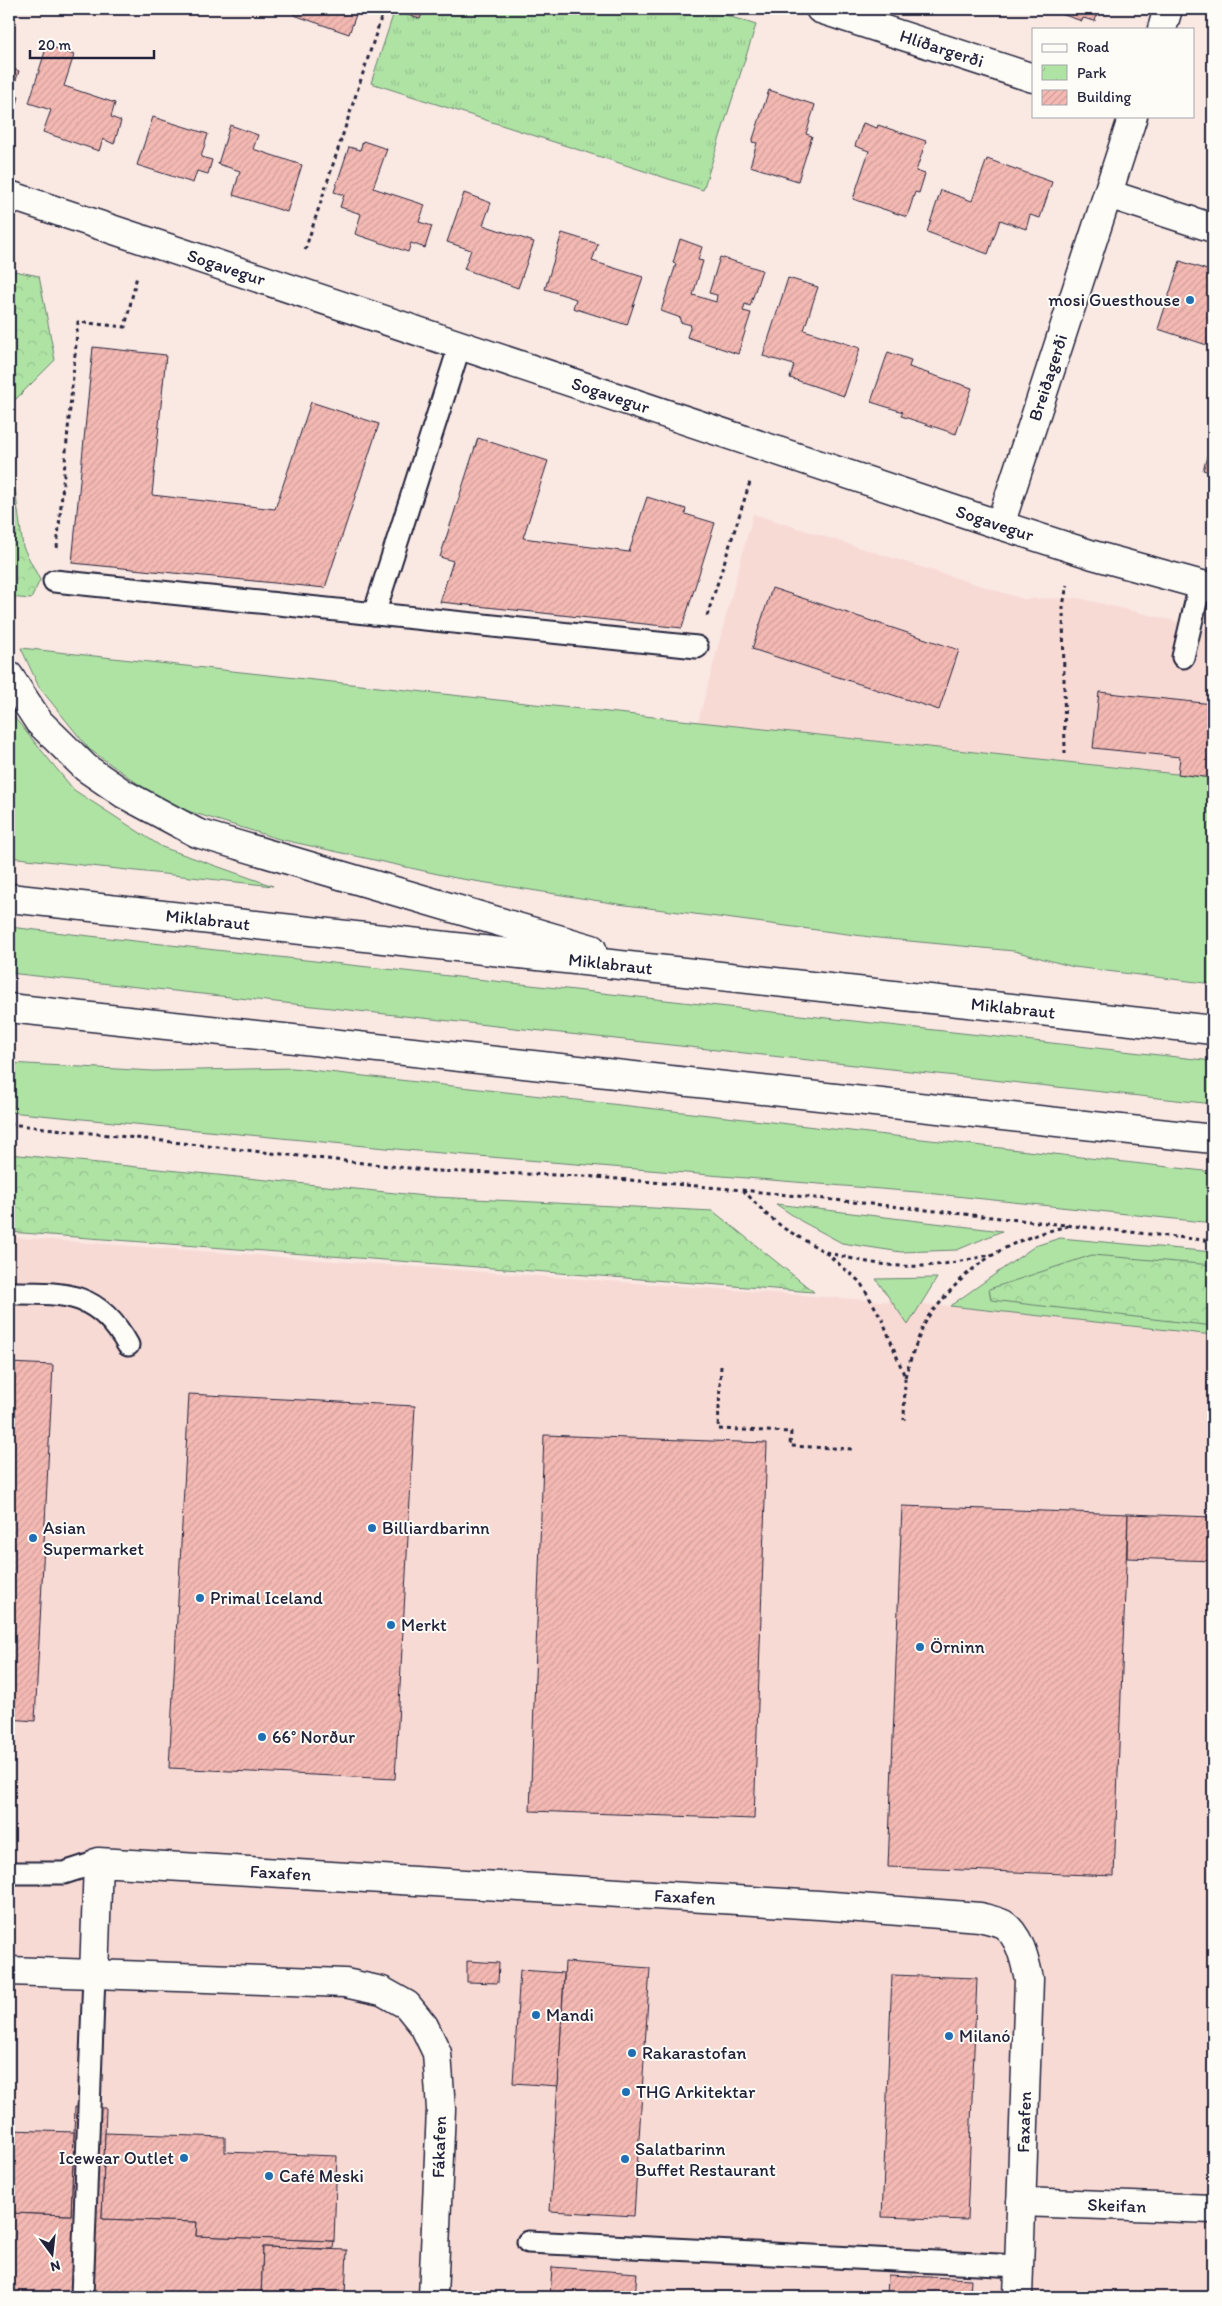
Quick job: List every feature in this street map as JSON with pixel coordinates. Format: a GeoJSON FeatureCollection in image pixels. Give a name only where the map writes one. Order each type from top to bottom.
{"type":"FeatureCollection","features":[{"type":"Feature","properties":{"kind":"main road","name":"Hlíðargerði"},"geometry":{"type":"LineString","coordinates":[[820,9],[1032,78]]}},
{"type":"Feature","properties":{"kind":"main road"},"geometry":{"type":"LineString","coordinates":[[1162,28],[1168,9]]}},
{"type":"Feature","properties":{"kind":"main road","name":"Breiðagerði"},"geometry":{"type":"LineString","coordinates":[[1000,525],[1132,118]]}},
{"type":"Feature","properties":{"kind":"main road"},"geometry":{"type":"LineString","coordinates":[[1108,194],[1213,228]]}},
{"type":"Feature","properties":{"kind":"main road","name":"Sogavegur"},"geometry":{"type":"LineString","coordinates":[[9,195],[1000,525],[1093,555],[1206,587]]}},
{"type":"Feature","properties":{"kind":"main road"},"geometry":{"type":"LineString","coordinates":[[9,676],[39,722],[86,768],[124,794],[197,833],[664,969]]}},
{"type":"Feature","properties":{"kind":"main road","name":"Miklabraut"},"geometry":{"type":"LineString","coordinates":[[9,898],[1213,1030]]}},
{"type":"Feature","properties":{"kind":"main road"},"geometry":{"type":"LineString","coordinates":[[9,1008],[1213,1138]]}},
{"type":"Feature","properties":{"kind":"main road"},"geometry":{"type":"LineString","coordinates":[[9,1971],[94,1975],[98,1862]]}},
{"type":"Feature","properties":{"kind":"main road","name":"Faxafen"},"geometry":{"type":"LineString","coordinates":[[98,1862],[819,1905],[980,1917],[1004,1924],[1017,1941],[1025,1960],[1029,1979],[1018,2297]]}},
{"type":"Feature","properties":{"kind":"main road","name":"Fákafen"},"geometry":{"type":"LineString","coordinates":[[94,1975],[345,1983],[382,1991],[407,2005],[424,2026],[437,2054],[440,2109],[433,2297]]}},
{"type":"Feature","properties":{"kind":"main road","name":"Skeifan"},"geometry":{"type":"LineString","coordinates":[[1021,2202],[1213,2209]]}},
{"type":"Feature","properties":{"kind":"lane"},"geometry":{"type":"LineString","coordinates":[[374,614],[460,345]]}},
{"type":"Feature","properties":{"kind":"lane"},"geometry":{"type":"LineString","coordinates":[[54,581],[697,647]]}},
{"type":"Feature","properties":{"kind":"lane"},"geometry":{"type":"LineString","coordinates":[[1183,657],[1206,587]]}},
{"type":"Feature","properties":{"kind":"lane"},"geometry":{"type":"LineString","coordinates":[[9,1293],[55,1293],[74,1296],[91,1303],[106,1314],[119,1329],[128,1345]]}},
{"type":"Feature","properties":{"kind":"lane"},"geometry":{"type":"LineString","coordinates":[[9,1873],[64,1873],[98,1862]]}},
{"type":"Feature","properties":{"kind":"lane"},"geometry":{"type":"LineString","coordinates":[[82,2297],[94,1975]]}},
{"type":"Feature","properties":{"kind":"lane"},"geometry":{"type":"LineString","coordinates":[[528,2242],[1019,2266]]}},
{"type":"Feature","properties":{"kind":"path"},"geometry":{"type":"LineString","coordinates":[[305,250],[384,9]]}},
{"type":"Feature","properties":{"kind":"path"},"geometry":{"type":"LineString","coordinates":[[56,551],[78,322],[125,327],[137,274]]}},
{"type":"Feature","properties":{"kind":"path"},"geometry":{"type":"LineString","coordinates":[[716,590],[751,477]]}},
{"type":"Feature","properties":{"kind":"path"},"geometry":{"type":"LineString","coordinates":[[1065,754],[1063,606],[1068,582]]}},
{"type":"Feature","properties":{"kind":"path"},"geometry":{"type":"LineString","coordinates":[[9,1124],[434,1171],[584,1176],[742,1190],[1213,1241]]}},
{"type":"Feature","properties":{"kind":"path"},"geometry":{"type":"LineString","coordinates":[[742,1190],[778,1224],[826,1252],[860,1282],[882,1319],[905,1377]]}},
{"type":"Feature","properties":{"kind":"path"},"geometry":{"type":"LineString","coordinates":[[904,1420],[905,1377],[928,1317],[954,1286],[991,1254],[1012,1243],[1038,1233],[1071,1225]]}},
{"type":"Feature","properties":{"kind":"path"},"geometry":{"type":"LineString","coordinates":[[826,1252],[881,1265],[905,1267],[932,1266],[991,1254]]}},
{"type":"Feature","properties":{"kind":"path"},"geometry":{"type":"LineString","coordinates":[[721,1366],[718,1429],[791,1432],[790,1446],[854,1449]]}},
{"type":"Feature","properties":{"kind":"shaded area"},"geometry":{"type":"Polygon","coordinates":[[[753,514],[1023,599],[1078,598],[1213,630],[1213,778],[698,722],[753,514]]]}},
{"type":"Feature","properties":{"kind":"shaded area"},"geometry":{"type":"Polygon","coordinates":[[[9,1237],[950,1306],[1213,1335],[1213,2297],[9,2297],[9,1237]]]}},
{"type":"Feature","properties":{"kind":"green space"},"geometry":{"type":"Polygon","coordinates":[[[395,9],[707,9],[756,25],[703,190],[371,83],[395,9]]]}},
{"type":"Feature","properties":{"kind":"green space"},"geometry":{"type":"Polygon","coordinates":[[[9,270],[39,276],[55,360],[14,401],[9,421],[9,270]]]}},
{"type":"Feature","properties":{"kind":"green space"},"geometry":{"type":"Polygon","coordinates":[[[9,459],[13,474],[23,547],[40,580],[31,599],[9,597],[9,459]]]}},
{"type":"Feature","properties":{"kind":"green space"},"geometry":{"type":"Polygon","coordinates":[[[21,648],[1213,778],[1213,984],[1074,967],[1014,951],[878,938],[618,904],[456,878],[279,839],[168,805],[89,749],[39,687],[21,648]]]}},
{"type":"Feature","properties":{"kind":"green space"},"geometry":{"type":"Polygon","coordinates":[[[9,711],[74,790],[162,847],[273,886],[9,857],[9,711]]]}},
{"type":"Feature","properties":{"kind":"green space"},"geometry":{"type":"Polygon","coordinates":[[[9,927],[1213,1061],[1213,1104],[9,973],[9,927]]]}},
{"type":"Feature","properties":{"kind":"green space"},"geometry":{"type":"Polygon","coordinates":[[[9,1063],[153,1071],[293,1068],[1213,1172],[1213,1223],[917,1192],[417,1151],[9,1112],[9,1063]]]}},
{"type":"Feature","properties":{"kind":"green space"},"geometry":{"type":"Polygon","coordinates":[[[9,1154],[435,1197],[713,1211],[814,1292],[9,1232],[9,1154]]]}},
{"type":"Feature","properties":{"kind":"green space"},"geometry":{"type":"Polygon","coordinates":[[[776,1204],[1002,1231],[957,1250],[901,1252],[842,1243],[801,1221],[776,1204]]]}},
{"type":"Feature","properties":{"kind":"green space"},"geometry":{"type":"Polygon","coordinates":[[[1060,1238],[1213,1252],[1213,1335],[950,1306],[1035,1246],[1060,1238]]]}},
{"type":"Feature","properties":{"kind":"green space"},"geometry":{"type":"Polygon","coordinates":[[[1092,1255],[1213,1265],[1213,1326],[991,1300],[989,1289],[1092,1255]]]}},
{"type":"Feature","properties":{"kind":"green space"},"geometry":{"type":"Polygon","coordinates":[[[937,1278],[908,1325],[876,1279],[937,1278]]]}},
{"type":"Feature","properties":{"kind":"building"},"geometry":{"type":"Polygon","coordinates":[[[296,9],[358,9],[349,34],[294,15],[296,9]]]}},
{"type":"Feature","properties":{"kind":"building"},"geometry":{"type":"Polygon","coordinates":[[[397,9],[424,9],[420,19],[396,11],[397,9]]]}},
{"type":"Feature","properties":{"kind":"building"},"geometry":{"type":"Polygon","coordinates":[[[1056,9],[1099,9],[1095,21],[1083,18],[1082,21],[1058,13],[1056,9]]]}},
{"type":"Feature","properties":{"kind":"building"},"geometry":{"type":"Polygon","coordinates":[[[47,45],[74,55],[64,86],[115,103],[111,117],[121,121],[114,144],[103,139],[99,151],[43,132],[51,110],[29,103],[47,45]]]}},
{"type":"Feature","properties":{"kind":"building"},"geometry":{"type":"Polygon","coordinates":[[[9,68],[19,71],[11,95],[19,97],[15,110],[9,108],[9,68]]]}},
{"type":"Feature","properties":{"kind":"building"},"geometry":{"type":"Polygon","coordinates":[[[769,90],[815,105],[806,134],[812,136],[798,181],[750,166],[757,143],[752,142],[769,90]]]}},
{"type":"Feature","properties":{"kind":"building"},"geometry":{"type":"Polygon","coordinates":[[[153,117],[208,134],[201,157],[212,160],[208,174],[197,171],[193,183],[137,165],[153,117]]]}},
{"type":"Feature","properties":{"kind":"building"},"geometry":{"type":"Polygon","coordinates":[[[863,123],[877,128],[878,125],[926,141],[916,171],[925,174],[919,193],[915,192],[907,217],[853,199],[869,151],[855,146],[863,123]]]}},
{"type":"Feature","properties":{"kind":"building"},"geometry":{"type":"Polygon","coordinates":[[[230,125],[258,135],[253,149],[302,165],[287,212],[233,195],[240,171],[218,164],[230,125]]]}},
{"type":"Feature","properties":{"kind":"building"},"geometry":{"type":"Polygon","coordinates":[[[363,141],[387,149],[373,188],[425,205],[419,222],[432,226],[425,248],[411,243],[408,252],[355,234],[361,214],[340,207],[344,195],[334,192],[349,147],[360,150],[363,141]]]}},
{"type":"Feature","properties":{"kind":"building"},"geometry":{"type":"Polygon","coordinates":[[[987,159],[1052,182],[1040,218],[1030,215],[1026,229],[1000,220],[988,254],[927,232],[941,190],[972,201],[987,159]]]}},
{"type":"Feature","properties":{"kind":"building"},"geometry":{"type":"Polygon","coordinates":[[[464,193],[491,203],[483,225],[534,242],[518,288],[464,269],[471,250],[447,242],[464,193]]]}},
{"type":"Feature","properties":{"kind":"building"},"geometry":{"type":"Polygon","coordinates":[[[562,233],[598,244],[592,261],[643,277],[627,325],[573,308],[576,299],[545,289],[562,233]]]}},
{"type":"Feature","properties":{"kind":"building"},"geometry":{"type":"Polygon","coordinates":[[[680,239],[702,247],[698,260],[703,261],[693,295],[716,302],[717,295],[709,293],[720,257],[762,270],[750,306],[745,304],[743,311],[751,313],[738,354],[687,337],[691,325],[680,322],[681,318],[661,311],[676,264],[673,263],[680,239]]]}},
{"type":"Feature","properties":{"kind":"building","name":"mosi Guesthouse"},"geometry":{"type":"Polygon","coordinates":[[[1180,261],[1213,272],[1213,347],[1158,329],[1180,261]]]}},
{"type":"Feature","properties":{"kind":"building"},"geometry":{"type":"Polygon","coordinates":[[[788,278],[818,287],[804,330],[860,348],[844,396],[790,378],[794,365],[763,356],[788,278]]]}},
{"type":"Feature","properties":{"kind":"building"},"geometry":{"type":"Polygon","coordinates":[[[93,347],[166,355],[152,495],[275,509],[311,402],[379,424],[325,588],[72,563],[93,347]]]}},
{"type":"Feature","properties":{"kind":"building"},"geometry":{"type":"Polygon","coordinates":[[[888,352],[911,360],[909,367],[972,388],[956,434],[901,416],[903,412],[871,402],[888,352]]]}},
{"type":"Feature","properties":{"kind":"building"},"geometry":{"type":"Polygon","coordinates":[[[1213,437],[1213,473],[1203,470],[1213,437]]]}},
{"type":"Feature","properties":{"kind":"building"},"geometry":{"type":"Polygon","coordinates":[[[478,438],[548,461],[523,538],[629,552],[647,497],[686,509],[685,514],[715,523],[682,628],[440,602],[453,561],[440,557],[478,438]]]}},
{"type":"Feature","properties":{"kind":"building"},"geometry":{"type":"Polygon","coordinates":[[[772,588],[959,650],[939,710],[752,649],[772,588]]]}},
{"type":"Feature","properties":{"kind":"building"},"geometry":{"type":"Polygon","coordinates":[[[1099,692],[1213,704],[1213,778],[1178,774],[1180,757],[1093,748],[1099,692]]]}},
{"type":"Feature","properties":{"kind":"building"},"geometry":{"type":"Polygon","coordinates":[[[9,1363],[53,1365],[35,1721],[9,1719],[9,1363]]]}},
{"type":"Feature","properties":{"kind":"building"},"geometry":{"type":"Polygon","coordinates":[[[189,1394],[415,1406],[395,1779],[169,1768],[189,1394]]]}},
{"type":"Feature","properties":{"kind":"building"},"geometry":{"type":"Polygon","coordinates":[[[544,1435],[767,1443],[754,1819],[530,1811],[544,1435]]]}},
{"type":"Feature","properties":{"kind":"building"},"geometry":{"type":"Polygon","coordinates":[[[902,1506],[1128,1514],[1114,1876],[888,1867],[902,1506]]]}},
{"type":"Feature","properties":{"kind":"building"},"geometry":{"type":"Polygon","coordinates":[[[1128,1514],[1213,1517],[1213,1561],[1127,1558],[1128,1514]]]}},
{"type":"Feature","properties":{"kind":"building"},"geometry":{"type":"Polygon","coordinates":[[[467,1961],[499,1963],[498,1983],[467,1982],[467,1961]]]}},
{"type":"Feature","properties":{"kind":"building"},"geometry":{"type":"Polygon","coordinates":[[[565,1962],[650,1968],[634,2216],[550,2211],[565,1962]]]}},
{"type":"Feature","properties":{"kind":"building"},"geometry":{"type":"Polygon","coordinates":[[[520,1970],[564,1973],[558,2086],[513,2083],[520,1970]]]}},
{"type":"Feature","properties":{"kind":"building"},"geometry":{"type":"Polygon","coordinates":[[[892,1975],[977,1978],[967,2220],[882,2217],[892,1975]]]}},
{"type":"Feature","properties":{"kind":"building"},"geometry":{"type":"Polygon","coordinates":[[[75,2107],[106,2108],[102,2219],[197,2222],[196,2236],[334,2241],[333,2249],[263,2247],[261,2297],[9,2297],[9,2213],[71,2215],[75,2107]]]}},
{"type":"Feature","properties":{"kind":"building"},"geometry":{"type":"Polygon","coordinates":[[[9,2130],[74,2132],[71,2215],[9,2213],[9,2130]]]}},
{"type":"Feature","properties":{"kind":"building"},"geometry":{"type":"Polygon","coordinates":[[[105,2133],[225,2137],[225,2152],[337,2156],[334,2241],[196,2236],[197,2222],[102,2219],[105,2133]]]}},
{"type":"Feature","properties":{"kind":"building"},"geometry":{"type":"Polygon","coordinates":[[[263,2247],[347,2250],[345,2297],[261,2297],[263,2247]]]}},
{"type":"Feature","properties":{"kind":"building"},"geometry":{"type":"Polygon","coordinates":[[[552,2267],[637,2273],[635,2297],[550,2297],[552,2267]]]}},
{"type":"Feature","properties":{"kind":"building"},"geometry":{"type":"Polygon","coordinates":[[[888,2275],[971,2279],[970,2297],[887,2297],[888,2275]]]}},
{"type":"Feature","properties":{"kind":"place","name":"mosi Guesthouse"},"geometry":{"type":"Point","coordinates":[1190,300]}},
{"type":"Feature","properties":{"kind":"place","name":"Billiardbarinn"},"geometry":{"type":"Point","coordinates":[372,1528]}},
{"type":"Feature","properties":{"kind":"place","name":"Asian Supermarket"},"geometry":{"type":"Point","coordinates":[33,1538]}},
{"type":"Feature","properties":{"kind":"place","name":"Primal Iceland"},"geometry":{"type":"Point","coordinates":[200,1598]}},
{"type":"Feature","properties":{"kind":"place","name":"Merkt"},"geometry":{"type":"Point","coordinates":[391,1625]}},
{"type":"Feature","properties":{"kind":"place","name":"Örninn"},"geometry":{"type":"Point","coordinates":[920,1647]}},
{"type":"Feature","properties":{"kind":"place","name":"66° Norður"},"geometry":{"type":"Point","coordinates":[262,1737]}},
{"type":"Feature","properties":{"kind":"place","name":"Mandi"},"geometry":{"type":"Point","coordinates":[536,2015]}},
{"type":"Feature","properties":{"kind":"place","name":"Milanó"},"geometry":{"type":"Point","coordinates":[949,2036]}},
{"type":"Feature","properties":{"kind":"place","name":"Rakarastofan"},"geometry":{"type":"Point","coordinates":[632,2053]}},
{"type":"Feature","properties":{"kind":"place","name":"THG Arkitektar"},"geometry":{"type":"Point","coordinates":[626,2092]}},
{"type":"Feature","properties":{"kind":"place","name":"Icewear Outlet"},"geometry":{"type":"Point","coordinates":[184,2158]}},
{"type":"Feature","properties":{"kind":"place","name":"Salatbarinn Buffet Restaurant"},"geometry":{"type":"Point","coordinates":[625,2159]}},
{"type":"Feature","properties":{"kind":"place","name":"Café Meski"},"geometry":{"type":"Point","coordinates":[269,2176]}}]}
